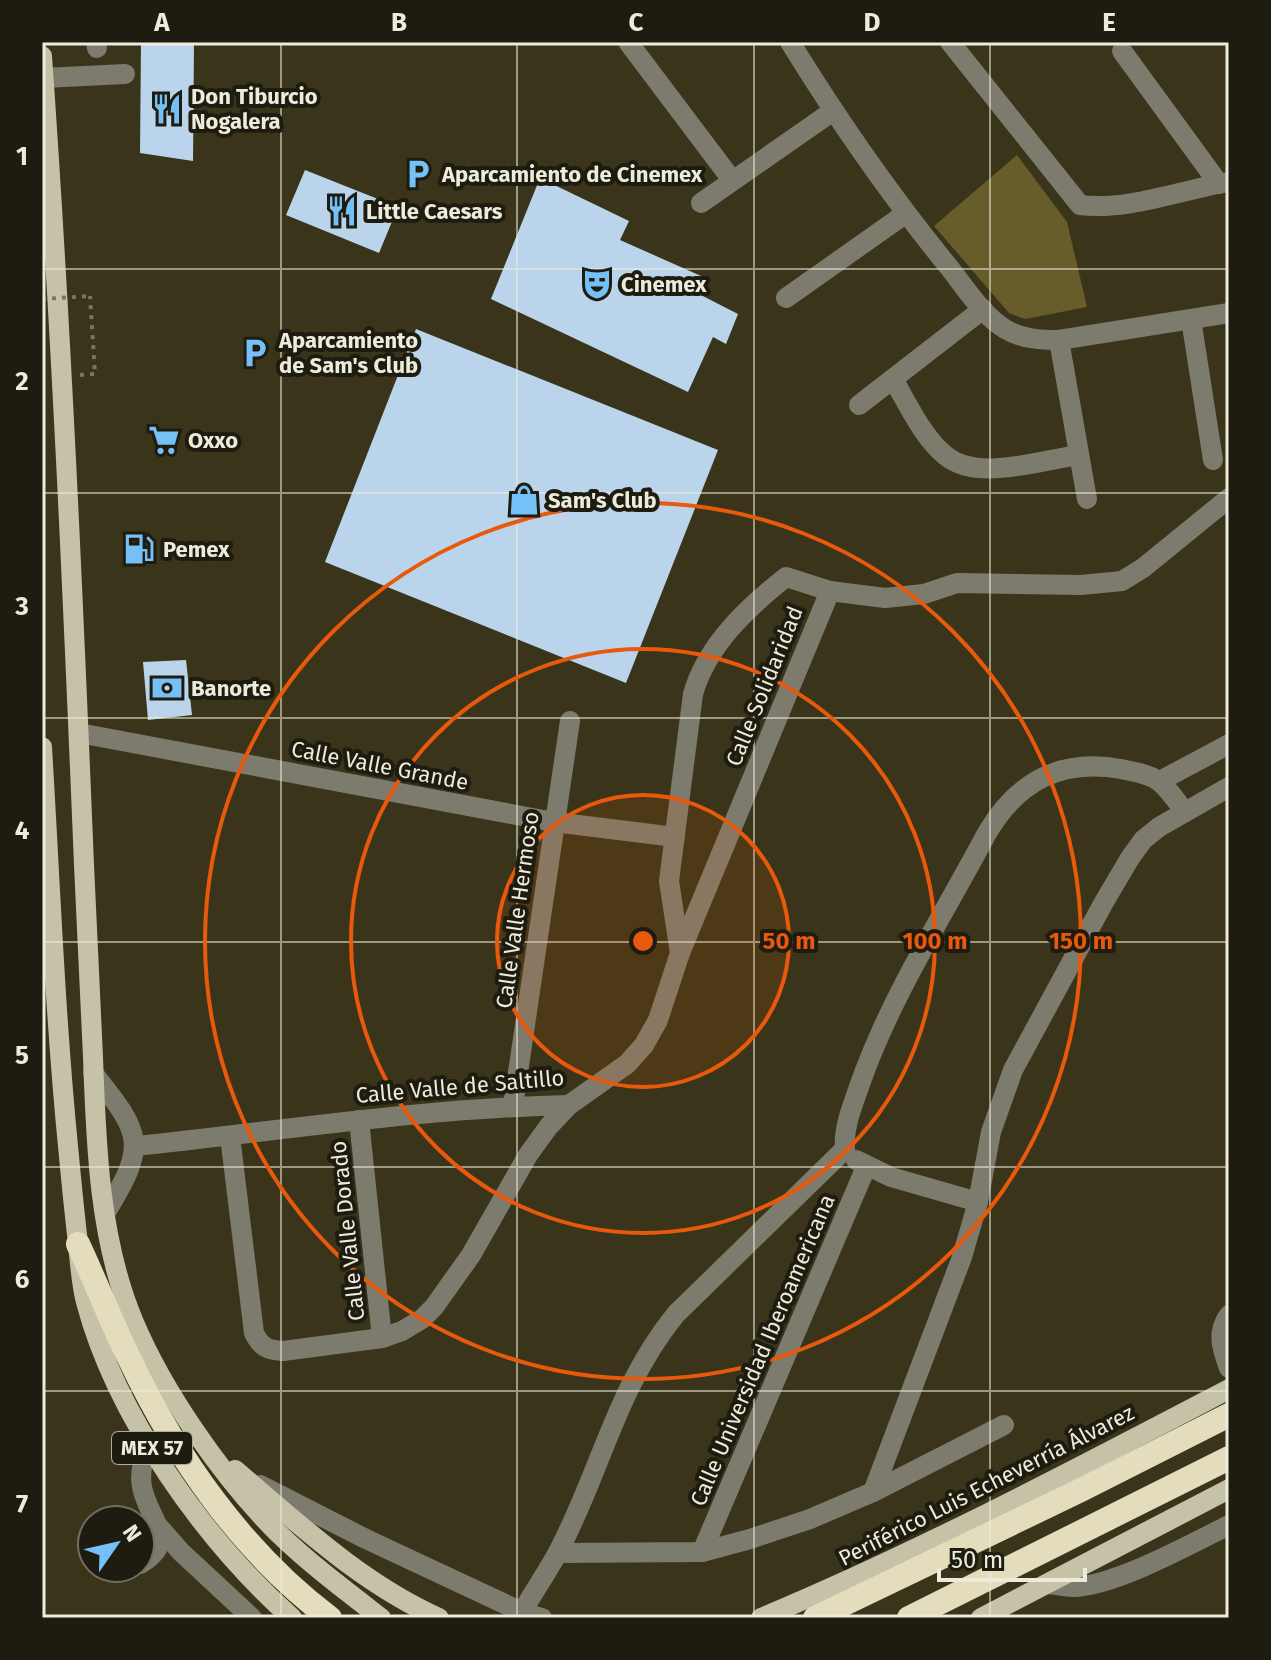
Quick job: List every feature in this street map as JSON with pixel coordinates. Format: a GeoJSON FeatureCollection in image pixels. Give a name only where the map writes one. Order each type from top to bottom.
{"type":"FeatureCollection","features":[{"type":"Feature","properties":{"kind":"highway"},"geometry":{"type":"LineString","coordinates":[[78,1244],[129,1359],[182,1454],[257,1552],[293,1588],[330,1618]]}},
{"type":"Feature","properties":{"kind":"highway"},"geometry":{"type":"LineString","coordinates":[[815,1618],[1229,1415]]}},
{"type":"Feature","properties":{"kind":"highway"},"geometry":{"type":"LineString","coordinates":[[909,1618],[1229,1458]]}},
{"type":"Feature","properties":{"kind":"main road","name":"MEX 57"},"geometry":{"type":"LineString","coordinates":[[42,56],[47,205],[60,376],[79,733],[93,1073],[98,1148],[117,1273],[132,1319],[154,1365],[227,1475],[256,1510],[317,1568],[381,1618]]}},
{"type":"Feature","properties":{"kind":"main road","name":"MEX 57"},"geometry":{"type":"LineString","coordinates":[[42,747],[65,1118],[80,1277],[97,1334],[128,1410],[206,1526],[292,1618]]}},
{"type":"Feature","properties":{"kind":"main road","name":"Periférico Luis Echeverría Álvarez"},"geometry":{"type":"LineString","coordinates":[[761,1618],[839,1586],[1229,1389]]}},
{"type":"Feature","properties":{"kind":"main road"},"geometry":{"type":"LineString","coordinates":[[191,1423],[218,1456],[345,1562],[386,1590],[439,1618]]}},
{"type":"Feature","properties":{"kind":"main road"},"geometry":{"type":"LineString","coordinates":[[981,1618],[1229,1489]]}},
{"type":"Feature","properties":{"kind":"street"},"geometry":{"type":"LineString","coordinates":[[628,42],[732,180]]}},
{"type":"Feature","properties":{"kind":"street"},"geometry":{"type":"LineString","coordinates":[[790,42],[833,111],[905,214],[983,309],[1004,328],[1017,335],[1059,340],[1229,313]]}},
{"type":"Feature","properties":{"kind":"street"},"geometry":{"type":"LineString","coordinates":[[950,42],[1080,205],[1118,205],[1224,183],[1122,51]]}},
{"type":"Feature","properties":{"kind":"street"},"geometry":{"type":"LineString","coordinates":[[44,78],[125,74]]}},
{"type":"Feature","properties":{"kind":"street"},"geometry":{"type":"LineString","coordinates":[[701,203],[833,111]]}},
{"type":"Feature","properties":{"kind":"street"},"geometry":{"type":"LineString","coordinates":[[786,298],[905,214]]}},
{"type":"Feature","properties":{"kind":"street"},"geometry":{"type":"LineString","coordinates":[[859,405],[983,309]]}},
{"type":"Feature","properties":{"kind":"street"},"geometry":{"type":"LineString","coordinates":[[1191,319],[1213,460]]}},
{"type":"Feature","properties":{"kind":"street"},"geometry":{"type":"LineString","coordinates":[[1059,340],[1087,499]]}},
{"type":"Feature","properties":{"kind":"street"},"geometry":{"type":"LineString","coordinates":[[893,379],[944,455],[959,464],[981,469],[1079,455]]}},
{"type":"Feature","properties":{"kind":"street","name":"Calle Solidaridad"},"geometry":{"type":"LineString","coordinates":[[680,953],[830,591],[885,598],[924,594],[957,583],[1122,581],[1143,568],[1229,498]]}},
{"type":"Feature","properties":{"kind":"street","name":"Calle Valle de Saltillo"},"geometry":{"type":"LineString","coordinates":[[136,1146],[359,1120],[513,1106],[569,1105],[627,1064],[644,1045],[658,1020],[680,953],[669,881],[693,694],[699,672],[727,633],[786,577],[830,591]]}},
{"type":"Feature","properties":{"kind":"street","name":"Calle Valle Hermoso"},"geometry":{"type":"LineString","coordinates":[[513,1106],[570,721]]}},
{"type":"Feature","properties":{"kind":"street","name":"Calle Valle Grande"},"geometry":{"type":"LineString","coordinates":[[79,733],[554,822],[675,837]]}},
{"type":"Feature","properties":{"kind":"street"},"geometry":{"type":"LineString","coordinates":[[1160,781],[1229,744]]}},
{"type":"Feature","properties":{"kind":"street"},"geometry":{"type":"LineString","coordinates":[[978,1202],[891,1177],[866,1167],[845,1149],[849,1116],[873,1048],[905,982],[987,833],[1006,804],[1033,781],[1055,772],[1081,768],[1113,768],[1142,773],[1160,781],[1185,812]]}},
{"type":"Feature","properties":{"kind":"street"},"geometry":{"type":"LineString","coordinates":[[873,1492],[962,1257],[996,1120],[1013,1070],[1130,858],[1143,840],[1159,827],[1229,787]]}},
{"type":"Feature","properties":{"kind":"street"},"geometry":{"type":"LineString","coordinates":[[93,1073],[130,1127],[136,1146],[123,1186],[106,1212]]}},
{"type":"Feature","properties":{"kind":"street"},"geometry":{"type":"LineString","coordinates":[[230,1136],[254,1333],[260,1344],[269,1350],[283,1351],[382,1338],[422,1319],[471,1255],[528,1155],[569,1105]]}},
{"type":"Feature","properties":{"kind":"street","name":"Calle Valle Dorado"},"geometry":{"type":"LineString","coordinates":[[359,1120],[382,1338]]}},
{"type":"Feature","properties":{"kind":"street"},"geometry":{"type":"LineString","coordinates":[[235,1470],[338,1526],[532,1615],[627,1390],[656,1339],[676,1314],[845,1149]]}},
{"type":"Feature","properties":{"kind":"street","name":"Calle Universidad Iberoamericana"},"geometry":{"type":"LineString","coordinates":[[702,1552],[866,1167]]}},
{"type":"Feature","properties":{"kind":"street"},"geometry":{"type":"LineString","coordinates":[[1229,1315],[1223,1323],[1221,1335],[1229,1368]]}},
{"type":"Feature","properties":{"kind":"street"},"geometry":{"type":"LineString","coordinates":[[558,1553],[702,1552],[750,1539],[810,1519],[873,1492],[1004,1425]]}},
{"type":"Feature","properties":{"kind":"street"},"geometry":{"type":"LineString","coordinates":[[149,1443],[142,1463],[142,1486],[149,1510],[159,1527],[181,1552],[252,1618]]}},
{"type":"Feature","properties":{"kind":"street"},"geometry":{"type":"LineString","coordinates":[[1049,1584],[1073,1587],[1094,1583],[1138,1568],[1229,1525]]}},
{"type":"Feature","properties":{"kind":"street"},"geometry":{"type":"LineString","coordinates":[[156,1552],[161,1542],[159,1527]]}},
{"type":"Feature","properties":{"kind":"path"},"geometry":{"type":"LineString","coordinates":[[42,299],[90,296],[95,374],[60,376]]}},
{"type":"Feature","properties":{"kind":"shaded area"},"geometry":{"type":"Polygon","coordinates":[[[1017,155],[1067,222],[1087,307],[1025,319],[1009,313],[934,226],[1017,155]]]}},
{"type":"Feature","properties":{"kind":"building","name":"Don Tiburcio Nogalera"},"geometry":{"type":"Polygon","coordinates":[[[141,42],[194,42],[193,161],[140,153],[141,42]]]}},
{"type":"Feature","properties":{"kind":"building","name":"Little Caesars"},"geometry":{"type":"Polygon","coordinates":[[[305,170],[398,207],[379,253],[286,215],[305,170]]]}},
{"type":"Feature","properties":{"kind":"building","name":"Cinemex"},"geometry":{"type":"Polygon","coordinates":[[[540,178],[629,221],[620,240],[701,276],[695,292],[738,314],[726,344],[713,337],[688,392],[491,299],[540,178]]]}},
{"type":"Feature","properties":{"kind":"building","name":"Sam's Club"},"geometry":{"type":"Polygon","coordinates":[[[416,329],[718,450],[626,683],[325,562],[416,329]]]}},
{"type":"Feature","properties":{"kind":"building","name":"Banorte"},"geometry":{"type":"Polygon","coordinates":[[[186,660],[192,715],[148,720],[143,662],[186,660]]]}},
{"type":"Feature","properties":{"kind":"place","name":"Don Tiburcio Nogalera"},"geometry":{"type":"Point","coordinates":[167,109]}},
{"type":"Feature","properties":{"kind":"place","name":"Aparcamiento de Cinemex"},"geometry":{"type":"Point","coordinates":[418,174]}},
{"type":"Feature","properties":{"kind":"place","name":"Little Caesars"},"geometry":{"type":"Point","coordinates":[342,211]}},
{"type":"Feature","properties":{"kind":"place","name":"Cinemex"},"geometry":{"type":"Point","coordinates":[597,284]}},
{"type":"Feature","properties":{"kind":"place","name":"Aparcamiento de Sam's Club"},"geometry":{"type":"Point","coordinates":[255,353]}},
{"type":"Feature","properties":{"kind":"place","name":"Oxxo"},"geometry":{"type":"Point","coordinates":[164,440]}},
{"type":"Feature","properties":{"kind":"place","name":"Sam's Club"},"geometry":{"type":"Point","coordinates":[524,500]}},
{"type":"Feature","properties":{"kind":"place","name":"Pemex"},"geometry":{"type":"Point","coordinates":[139,549]}},
{"type":"Feature","properties":{"kind":"place","name":"Banorte"},"geometry":{"type":"Point","coordinates":[167,688]}}]}
